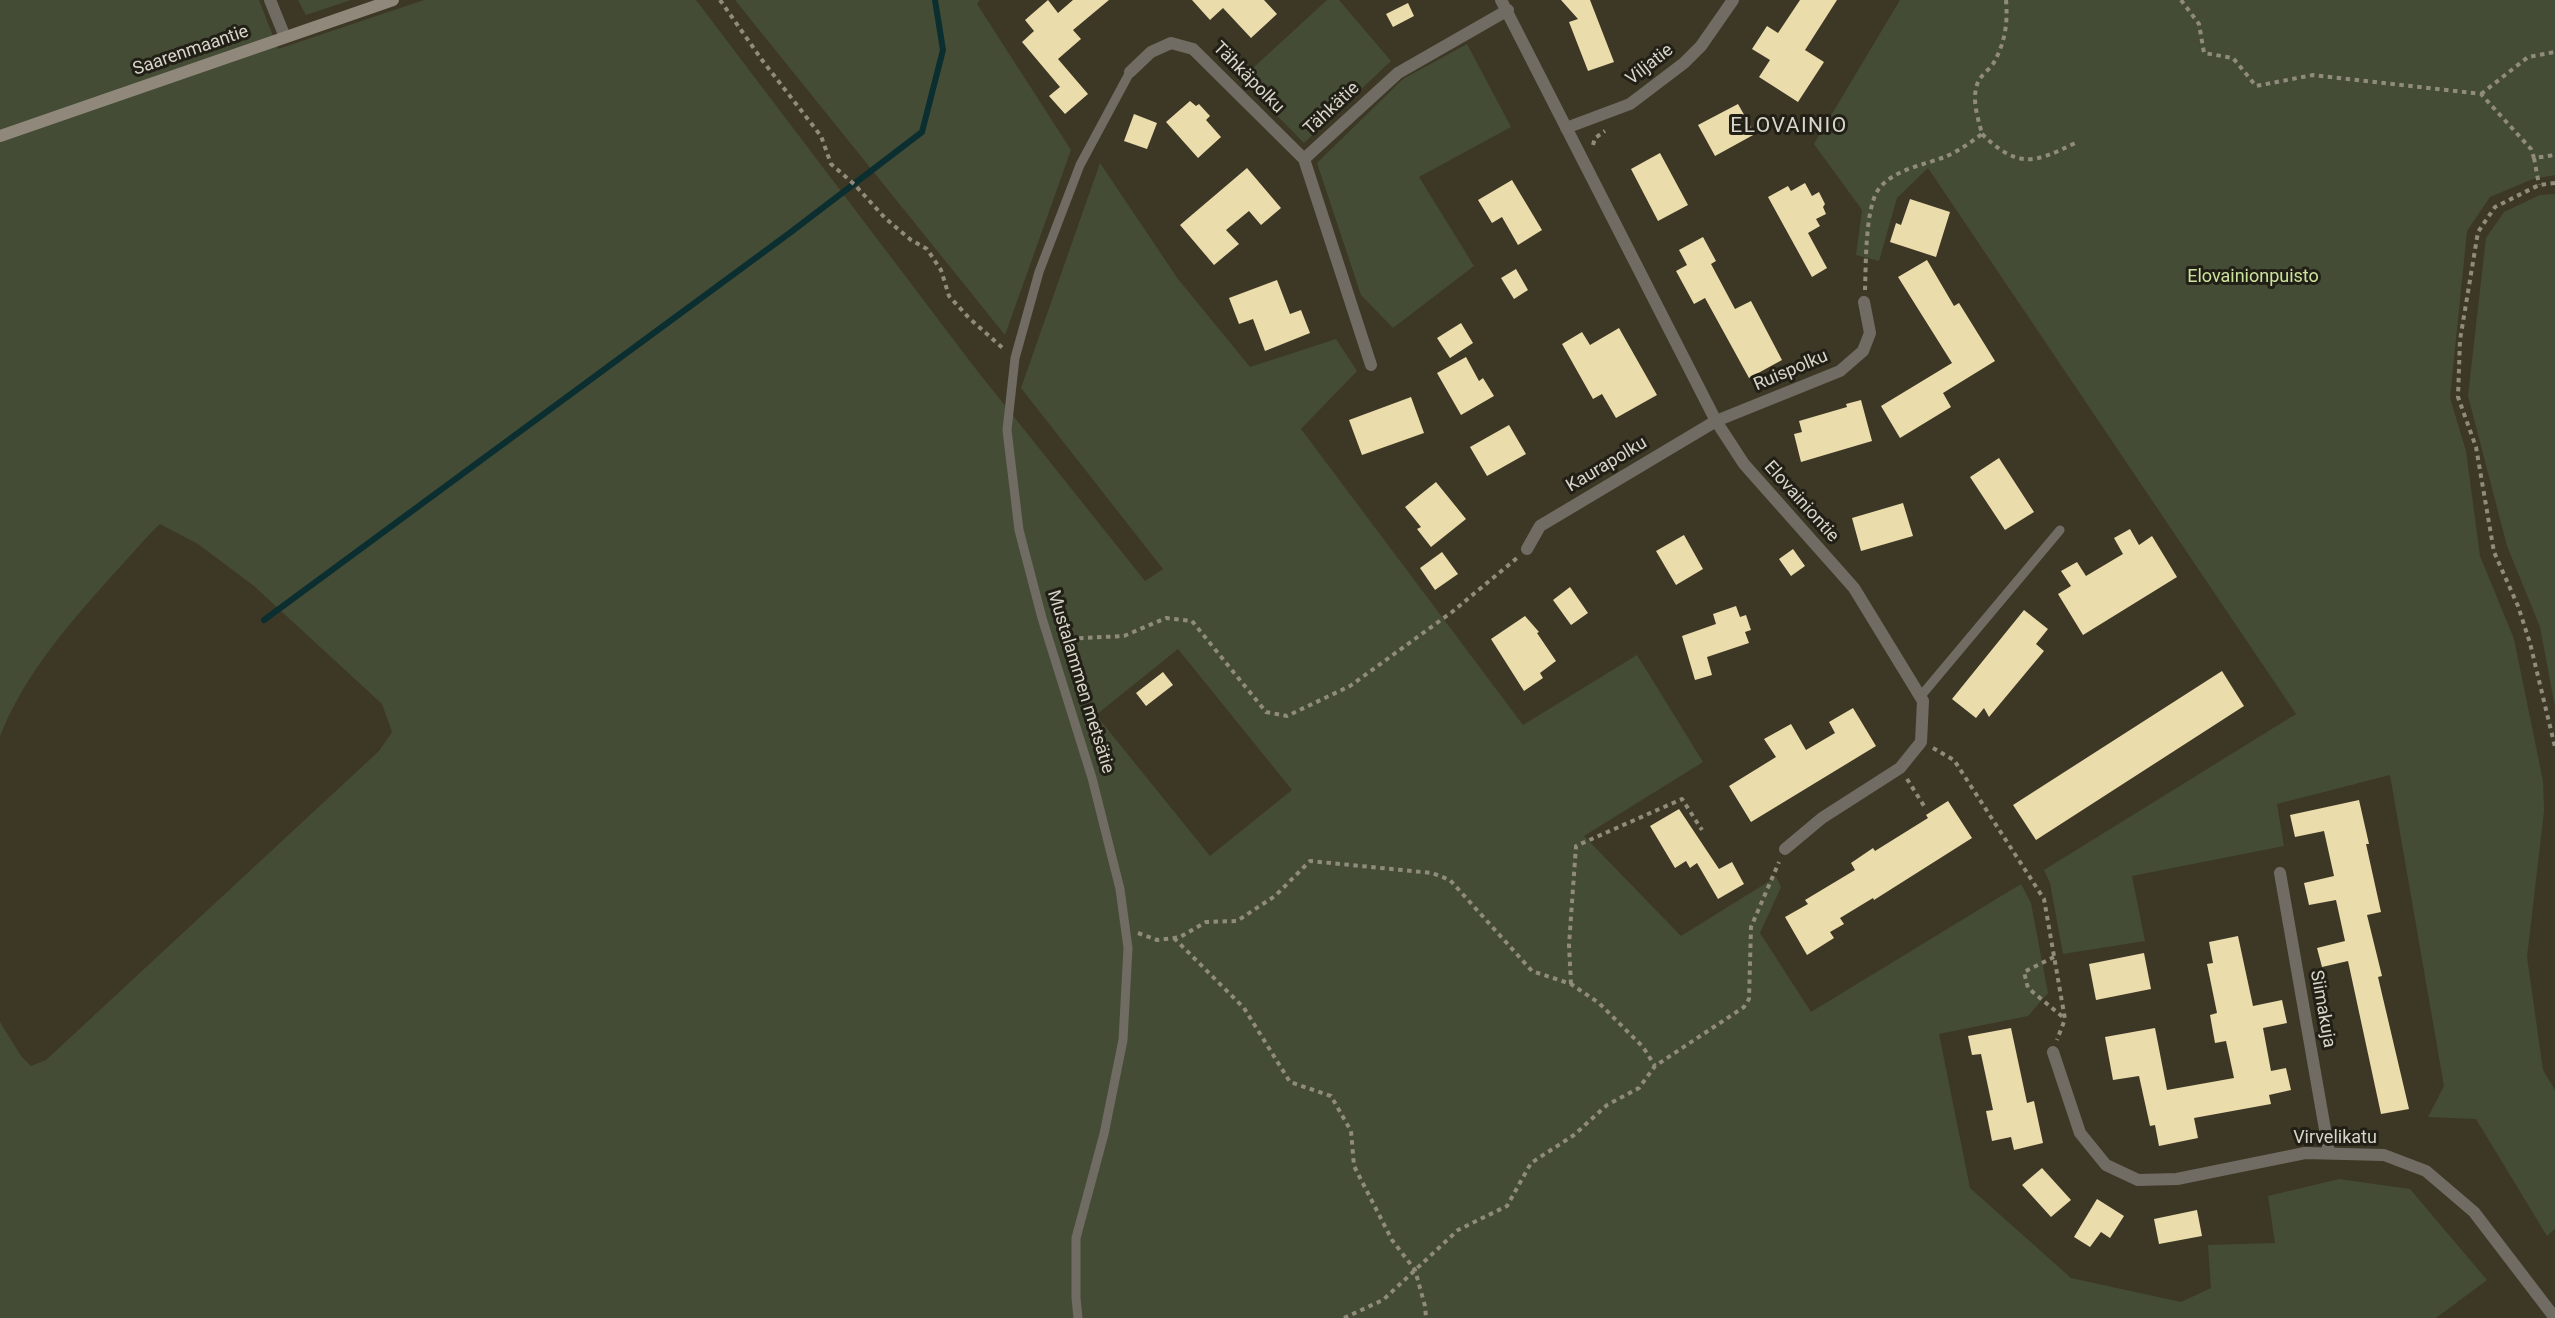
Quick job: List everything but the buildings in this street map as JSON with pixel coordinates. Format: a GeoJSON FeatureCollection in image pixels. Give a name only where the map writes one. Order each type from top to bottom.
{"type":"FeatureCollection","features":[{"type":"Feature","properties":{"kind":"street"},"geometry":{"type":"LineString","coordinates":[[270,0],[285,37]]}},
{"type":"Feature","properties":{"kind":"street","name":"Saarenmaantie"},"geometry":{"type":"LineString","coordinates":[[0,136],[393,0]]}},
{"type":"Feature","properties":{"kind":"street","name":"Viljatie"},"geometry":{"type":"LineString","coordinates":[[1566,128],[1630,104],[1684,63],[1701,46],[1733,0]]}},
{"type":"Feature","properties":{"kind":"street","name":"Elovainiontie"},"geometry":{"type":"LineString","coordinates":[[1504,5],[1716,422],[1743,464],[1854,588],[1923,701],[1922,742]]}},
{"type":"Feature","properties":{"kind":"street","name":"Tähkätie"},"geometry":{"type":"LineString","coordinates":[[1371,365],[1304,159],[1398,73],[1504,5]]}},
{"type":"Feature","properties":{"kind":"street","name":"Tähkäpolku"},"geometry":{"type":"LineString","coordinates":[[1130,72],[1151,52],[1171,43],[1193,49],[1304,159]]}},
{"type":"Feature","properties":{"kind":"street","name":"Ruispolku"},"geometry":{"type":"LineString","coordinates":[[1716,422],[1839,371],[1863,351],[1870,333],[1864,302]]}},
{"type":"Feature","properties":{"kind":"street","name":"Kaurapolku"},"geometry":{"type":"LineString","coordinates":[[1527,549],[1540,526],[1716,422]]}},
{"type":"Feature","properties":{"kind":"street"},"geometry":{"type":"LineString","coordinates":[[1785,849],[1822,818],[1900,768],[1922,742]]}},
{"type":"Feature","properties":{"kind":"street","name":"Siimakuja"},"geometry":{"type":"LineString","coordinates":[[2280,873],[2329,1152]]}},
{"type":"Feature","properties":{"kind":"street","name":"Virvelikatu"},"geometry":{"type":"LineString","coordinates":[[2053,1052],[2080,1133],[2106,1165],[2138,1180],[2177,1179],[2305,1153],[2384,1155],[2426,1172],[2474,1212],[2555,1318]]}},
{"type":"Feature","properties":{"kind":"lane","name":"Mustalammen metsätie"},"geometry":{"type":"LineString","coordinates":[[1078,1318],[1076,1238],[1104,1134],[1123,1040],[1128,948],[1120,889],[1092,778],[1049,640],[1019,530],[1007,430],[1014,358],[1039,273],[1080,165],[1130,72]]}},
{"type":"Feature","properties":{"kind":"lane"},"geometry":{"type":"LineString","coordinates":[[1920,697],[2060,530]]}},
{"type":"Feature","properties":{"kind":"path"},"geometry":{"type":"LineString","coordinates":[[720,0],[762,60],[821,136],[831,164],[854,184],[885,218],[911,240],[927,249],[941,270],[949,296],[969,318],[1014,358]]}},
{"type":"Feature","properties":{"kind":"path"},"geometry":{"type":"LineString","coordinates":[[2006,0],[2008,20],[2005,38],[1991,66],[1977,83],[1974,106],[1982,134],[1999,151],[2024,160],[2054,154],[2075,143]]}},
{"type":"Feature","properties":{"kind":"path"},"geometry":{"type":"LineString","coordinates":[[2181,0],[2199,24],[2204,53],[2234,58],[2256,86],[2313,75],[2481,94],[2531,149],[2539,185]]}},
{"type":"Feature","properties":{"kind":"path"},"geometry":{"type":"LineString","coordinates":[[2481,94],[2528,57],[2555,52]]}},
{"type":"Feature","properties":{"kind":"path"},"geometry":{"type":"LineString","coordinates":[[1593,147],[1595,138],[1612,126]]}},
{"type":"Feature","properties":{"kind":"path"},"geometry":{"type":"LineString","coordinates":[[1864,302],[1867,242],[1872,208],[1878,191],[1888,180],[1907,170],[1947,156],[1982,134]]}},
{"type":"Feature","properties":{"kind":"path"},"geometry":{"type":"LineString","coordinates":[[2534,158],[2555,155]]}},
{"type":"Feature","properties":{"kind":"path"},"geometry":{"type":"LineString","coordinates":[[2555,183],[2539,185],[2495,207],[2478,232],[2460,340],[2458,397],[2476,447],[2494,552],[2518,606],[2530,643],[2555,747]]}},
{"type":"Feature","properties":{"kind":"path"},"geometry":{"type":"LineString","coordinates":[[1049,640],[1124,636],[1166,618],[1192,621],[1266,712],[1287,717],[1350,686],[1452,612],[1527,549]]}},
{"type":"Feature","properties":{"kind":"path"},"geometry":{"type":"LineString","coordinates":[[1922,742],[1954,760],[2044,900],[2065,1019],[2053,1052]]}},
{"type":"Feature","properties":{"kind":"path"},"geometry":{"type":"LineString","coordinates":[[1900,768],[1926,808]]}},
{"type":"Feature","properties":{"kind":"path"},"geometry":{"type":"LineString","coordinates":[[1571,984],[1569,945],[1576,846],[1682,799],[1702,830]]}},
{"type":"Feature","properties":{"kind":"path"},"geometry":{"type":"LineString","coordinates":[[1344,1318],[1383,1300],[1458,1230],[1507,1206],[1532,1163],[1574,1135],[1607,1105],[1639,1088],[1655,1065],[1744,1007],[1749,999],[1751,927],[1785,849]]}},
{"type":"Feature","properties":{"kind":"path"},"geometry":{"type":"LineString","coordinates":[[1125,928],[1157,940],[1180,937],[1206,922],[1238,921],[1275,896],[1310,861],[1432,873],[1450,880],[1532,971],[1571,984],[1599,1003],[1644,1047],[1655,1065]]}},
{"type":"Feature","properties":{"kind":"path"},"geometry":{"type":"LineString","coordinates":[[1174,938],[1244,1008],[1290,1082],[1331,1096],[1351,1131],[1354,1166],[1392,1240],[1415,1270],[1426,1318]]}},
{"type":"Feature","properties":{"kind":"path"},"geometry":{"type":"LineString","coordinates":[[2054,957],[2024,972],[2028,988],[2065,1019]]}},
{"type":"Feature","properties":{"kind":"green space"},"geometry":{"type":"Polygon","coordinates":[[[0,0],[259,0],[278,49],[424,0],[696,0],[975,368],[1145,581],[1163,569],[1021,388],[1100,163],[1178,279],[1250,367],[1336,339],[1357,371],[1301,429],[1523,725],[1637,655],[1703,762],[1584,836],[1681,936],[1776,877],[1781,887],[1760,933],[1811,1012],[2021,884],[2031,903],[2048,993],[2028,1016],[1939,1034],[1970,1188],[2071,1278],[2181,1302],[2211,1288],[2208,1245],[2275,1243],[2268,1196],[2339,1179],[2410,1189],[2487,1280],[2436,1318],[0,1318],[0,1022],[21,1056],[31,1066],[46,1060],[379,751],[392,732],[382,704],[254,586],[198,544],[160,524],[102,587],[52,647],[23,690],[0,736],[0,0]],[[1178,649],[1096,715],[1210,856],[1292,790],[1178,649]]]}},
{"type":"Feature","properties":{"kind":"green space"},"geometry":{"type":"Polygon","coordinates":[[[298,0],[351,0],[306,15],[298,0]]]}},
{"type":"Feature","properties":{"kind":"green space"},"geometry":{"type":"Polygon","coordinates":[[[735,0],[980,0],[977,4],[1071,150],[1005,335],[735,0]]]}},
{"type":"Feature","properties":{"kind":"green space"},"geometry":{"type":"Polygon","coordinates":[[[1327,0],[1339,0],[1391,61],[1304,143],[1241,79],[1327,0]]]}},
{"type":"Feature","properties":{"kind":"green space","name":"Elovainionpuisto"},"geometry":{"type":"Polygon","coordinates":[[[1900,0],[2555,0],[2555,175],[2533,179],[2490,197],[2467,231],[2450,398],[2466,451],[2480,556],[2514,639],[2543,781],[2544,811],[2527,957],[2543,1070],[2555,1090],[2555,1229],[2547,1236],[2476,1119],[2428,1117],[2444,1086],[2390,775],[2277,804],[2284,846],[2132,876],[2145,941],[2063,954],[2050,883],[2044,870],[2296,714],[1928,168],[1897,198],[1879,261],[1856,255],[1862,210],[1814,144],[1900,0]]]}},
{"type":"Feature","properties":{"kind":"green space"},"geometry":{"type":"Polygon","coordinates":[[[1467,44],[1511,127],[1419,177],[1474,266],[1393,328],[1361,295],[1317,163],[1403,79],[1467,44]]]}},
{"type":"Feature","properties":{"kind":"green space"},"geometry":{"type":"Polygon","coordinates":[[[2555,194],[2555,707],[2540,627],[2507,546],[2468,396],[2486,238],[2504,212],[2540,195],[2555,194]]]}},
{"type":"Feature","properties":{"kind":"waterway"},"geometry":{"type":"LineString","coordinates":[[264,620],[791,232],[922,132],[943,50],[935,0]]}},
{"type":"Feature","properties":{"kind":"district","name":"ELOVAINIO"},"geometry":{"type":"Point","coordinates":[1789,127]}}]}
